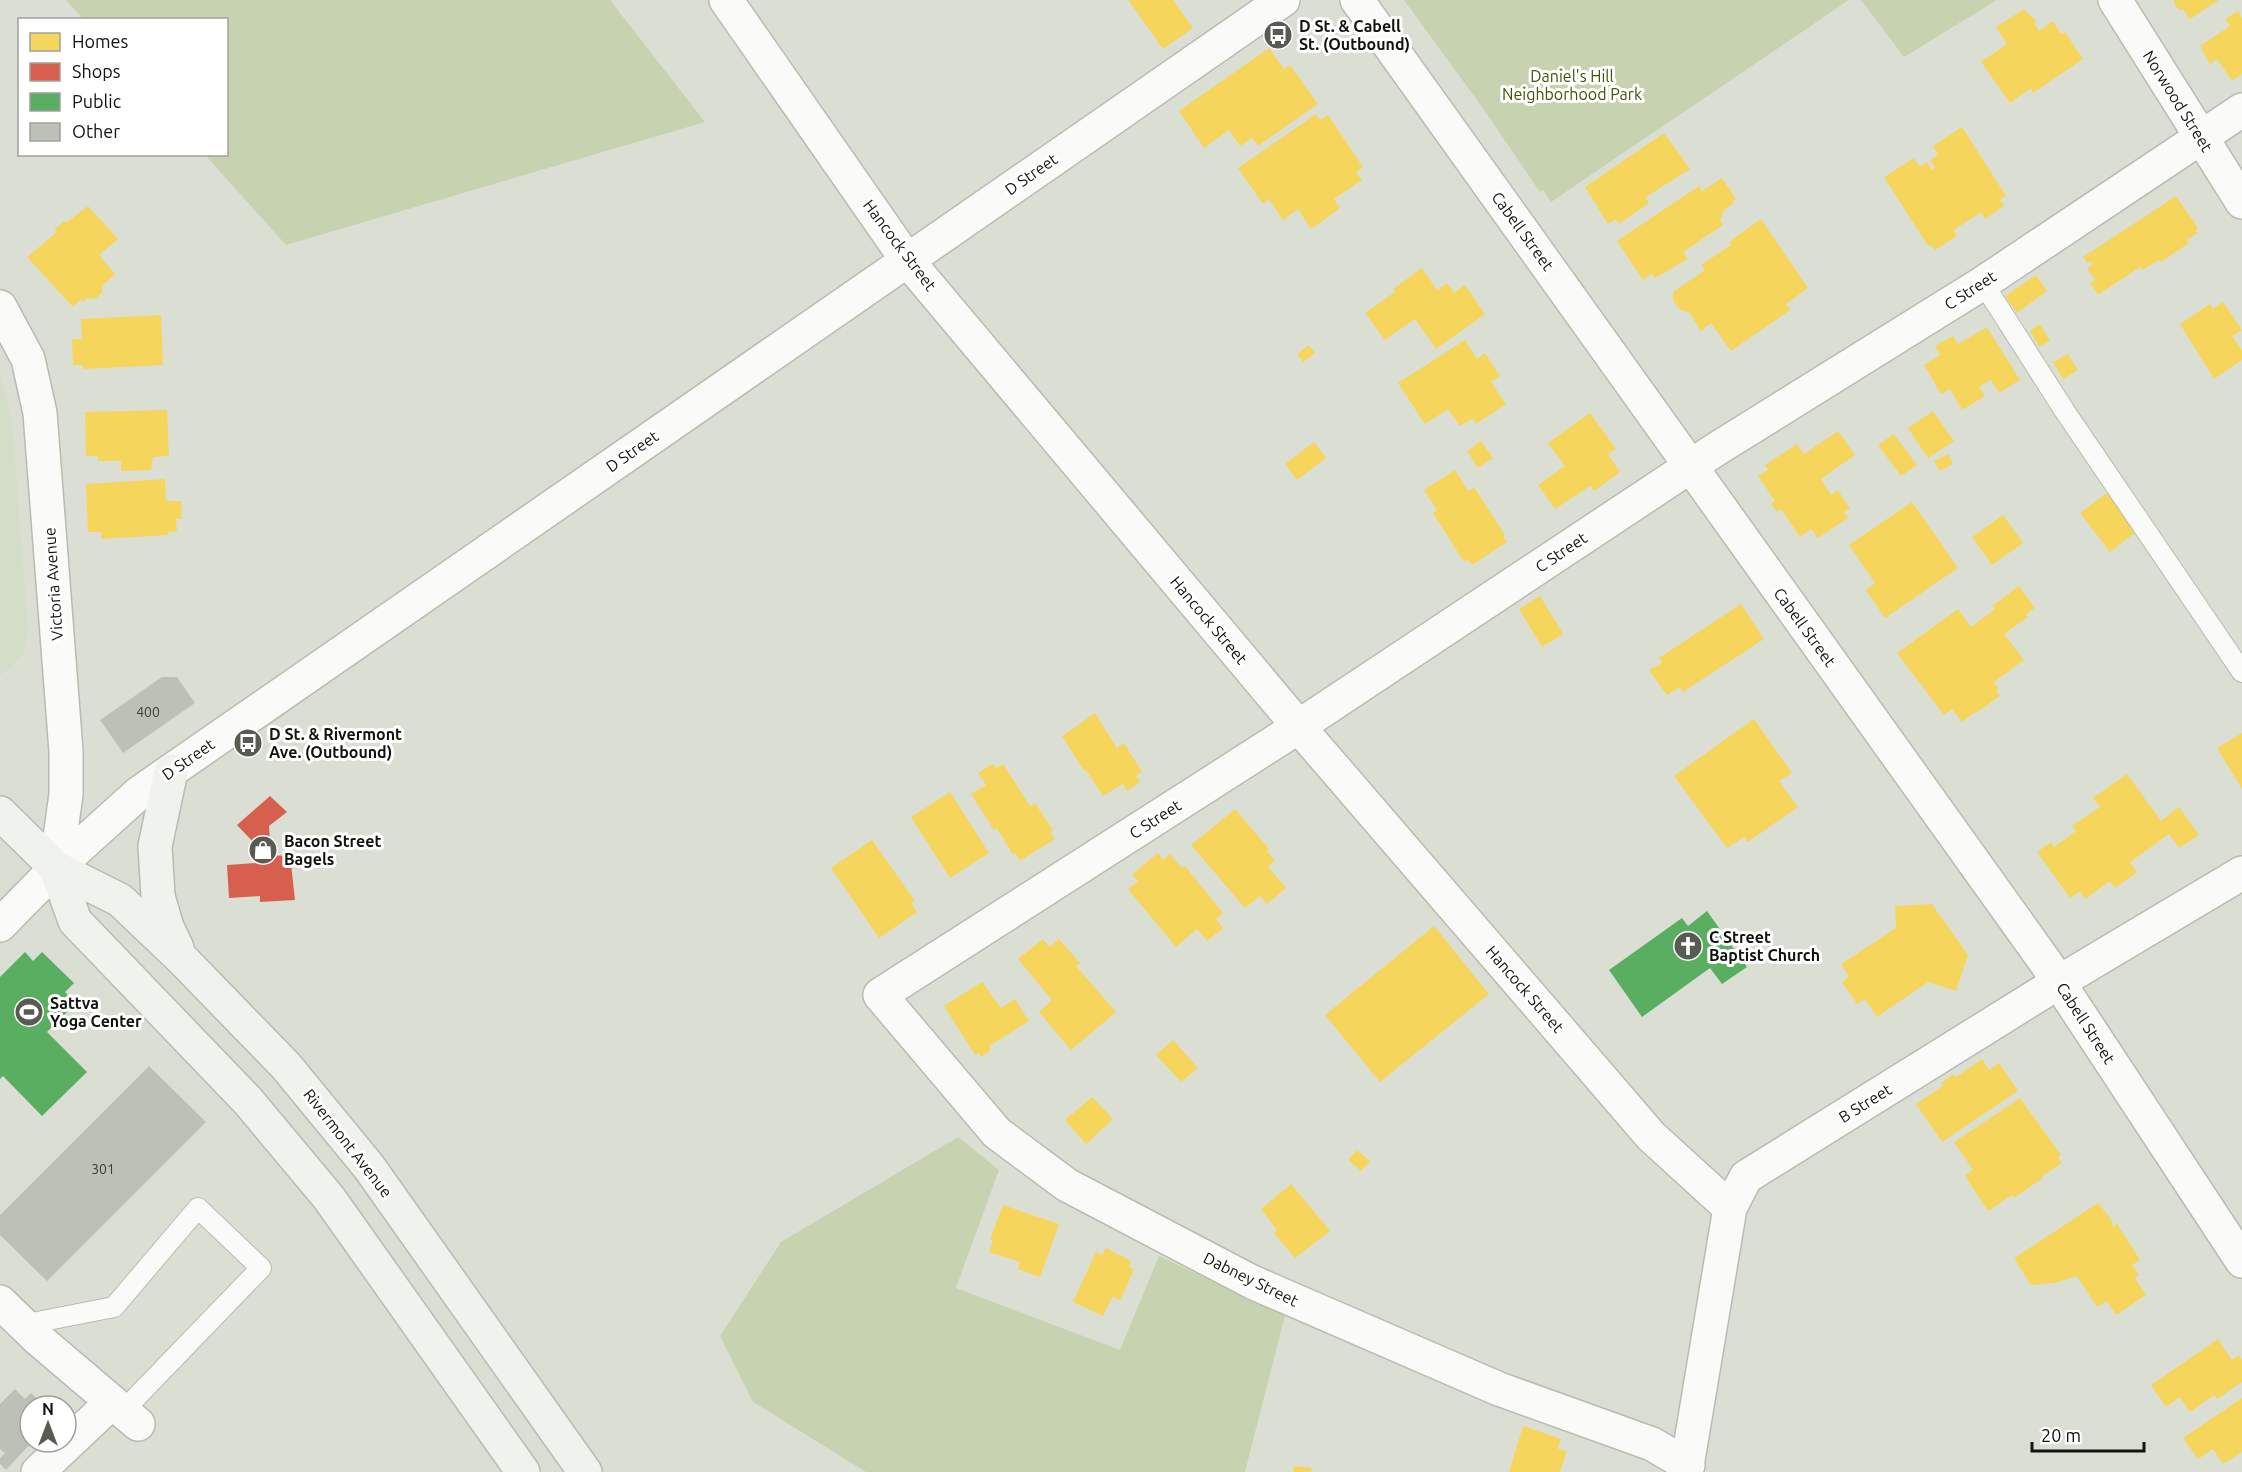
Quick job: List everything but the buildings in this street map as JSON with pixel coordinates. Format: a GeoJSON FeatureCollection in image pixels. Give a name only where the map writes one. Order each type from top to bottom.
{"type":"FeatureCollection","features":[{"type":"Feature","properties":{"kind":"main road"},"geometry":{"type":"LineString","coordinates":[[171,771],[155,846],[158,896],[167,927],[181,958]]}},
{"type":"Feature","properties":{"kind":"main road","name":"Rivermont Avenue"},"geometry":{"type":"LineString","coordinates":[[0,813],[56,868],[120,900],[181,958],[286,1066],[369,1167],[585,1472]]}},
{"type":"Feature","properties":{"kind":"main road","name":"Rivermont Avenue"},"geometry":{"type":"LineString","coordinates":[[56,868],[75,921],[248,1101],[329,1198],[523,1472]]}},
{"type":"Feature","properties":{"kind":"street","name":"Hancock Street"},"geometry":{"type":"LineString","coordinates":[[726,0],[907,260],[1299,726],[1651,1136],[1730,1208]]}},
{"type":"Feature","properties":{"kind":"street","name":"D Street"},"geometry":{"type":"LineString","coordinates":[[0,925],[56,868],[130,801],[171,771],[270,700],[1283,0]]}},
{"type":"Feature","properties":{"kind":"street","name":"Cabell Street"},"geometry":{"type":"LineString","coordinates":[[1357,0],[2059,982],[2242,1261]]}},
{"type":"Feature","properties":{"kind":"street","name":"Norwood Street"},"geometry":{"type":"LineString","coordinates":[[2115,0],[2199,137],[2242,202]]}},
{"type":"Feature","properties":{"kind":"street","name":"C Street"},"geometry":{"type":"LineString","coordinates":[[880,995],[1299,726],[1690,466],[1983,283],[2242,110]]}},
{"type":"Feature","properties":{"kind":"street","name":"Victoria Avenue"},"geometry":{"type":"LineString","coordinates":[[0,307],[28,359],[40,413],[66,751],[66,794],[56,868]]}},
{"type":"Feature","properties":{"kind":"street","name":"B Street"},"geometry":{"type":"LineString","coordinates":[[1687,1468],[1730,1208],[1746,1177],[2059,982],[2242,873]]}},
{"type":"Feature","properties":{"kind":"street","name":"Dabney Street"},"geometry":{"type":"LineString","coordinates":[[880,995],[997,1133],[1067,1185],[1252,1282],[1499,1389],[1652,1444],[1687,1468]]}},
{"type":"Feature","properties":{"kind":"street"},"geometry":{"type":"LineString","coordinates":[[20,1322],[124,1412],[38,1472]]}},
{"type":"Feature","properties":{"kind":"lane"},"geometry":{"type":"LineString","coordinates":[[1983,283],[2064,410],[2242,672]]}},
{"type":"Feature","properties":{"kind":"lane"},"geometry":{"type":"LineString","coordinates":[[20,1322],[114,1307],[198,1208],[261,1268],[124,1412]]}},
{"type":"Feature","properties":{"kind":"shaded area"},"geometry":{"type":"Polygon","coordinates":[[[0,373],[12,423],[28,629],[24,652],[15,664],[0,675],[0,373]]]}},
{"type":"Feature","properties":{"kind":"green space"},"geometry":{"type":"Polygon","coordinates":[[[66,0],[610,0],[705,122],[286,245],[206,156],[228,156],[228,18],[82,18],[66,0]]]}},
{"type":"Feature","properties":{"kind":"green space","name":"Daniel's Hill Neighborhood Park"},"geometry":{"type":"Polygon","coordinates":[[[1404,0],[1849,0],[1551,202],[1543,190],[1540,192],[1487,114],[1404,0]]]}},
{"type":"Feature","properties":{"kind":"green space"},"geometry":{"type":"Polygon","coordinates":[[[1861,0],[1997,0],[1904,57],[1861,0]]]}},
{"type":"Feature","properties":{"kind":"green space"},"geometry":{"type":"Polygon","coordinates":[[[958,1137],[999,1170],[956,1288],[1120,1350],[1159,1256],[1285,1315],[1245,1472],[866,1472],[753,1402],[720,1336],[781,1242],[958,1137]]]}},
{"type":"Feature","properties":{"kind":"place","name":"D St. & Cabell St. (Outbound)"},"geometry":{"type":"Point","coordinates":[1278,35]}},
{"type":"Feature","properties":{"kind":"place","name":"D St. & Rivermont Ave. (Outbound)"},"geometry":{"type":"Point","coordinates":[248,743]}},
{"type":"Feature","properties":{"kind":"place","name":"Bacon Street Bagels"},"geometry":{"type":"Point","coordinates":[263,850]}},
{"type":"Feature","properties":{"kind":"place","name":"C Street Baptist Church"},"geometry":{"type":"Point","coordinates":[1688,946]}},
{"type":"Feature","properties":{"kind":"place","name":"Sattva Yoga Center"},"geometry":{"type":"Point","coordinates":[29,1012]}}]}
